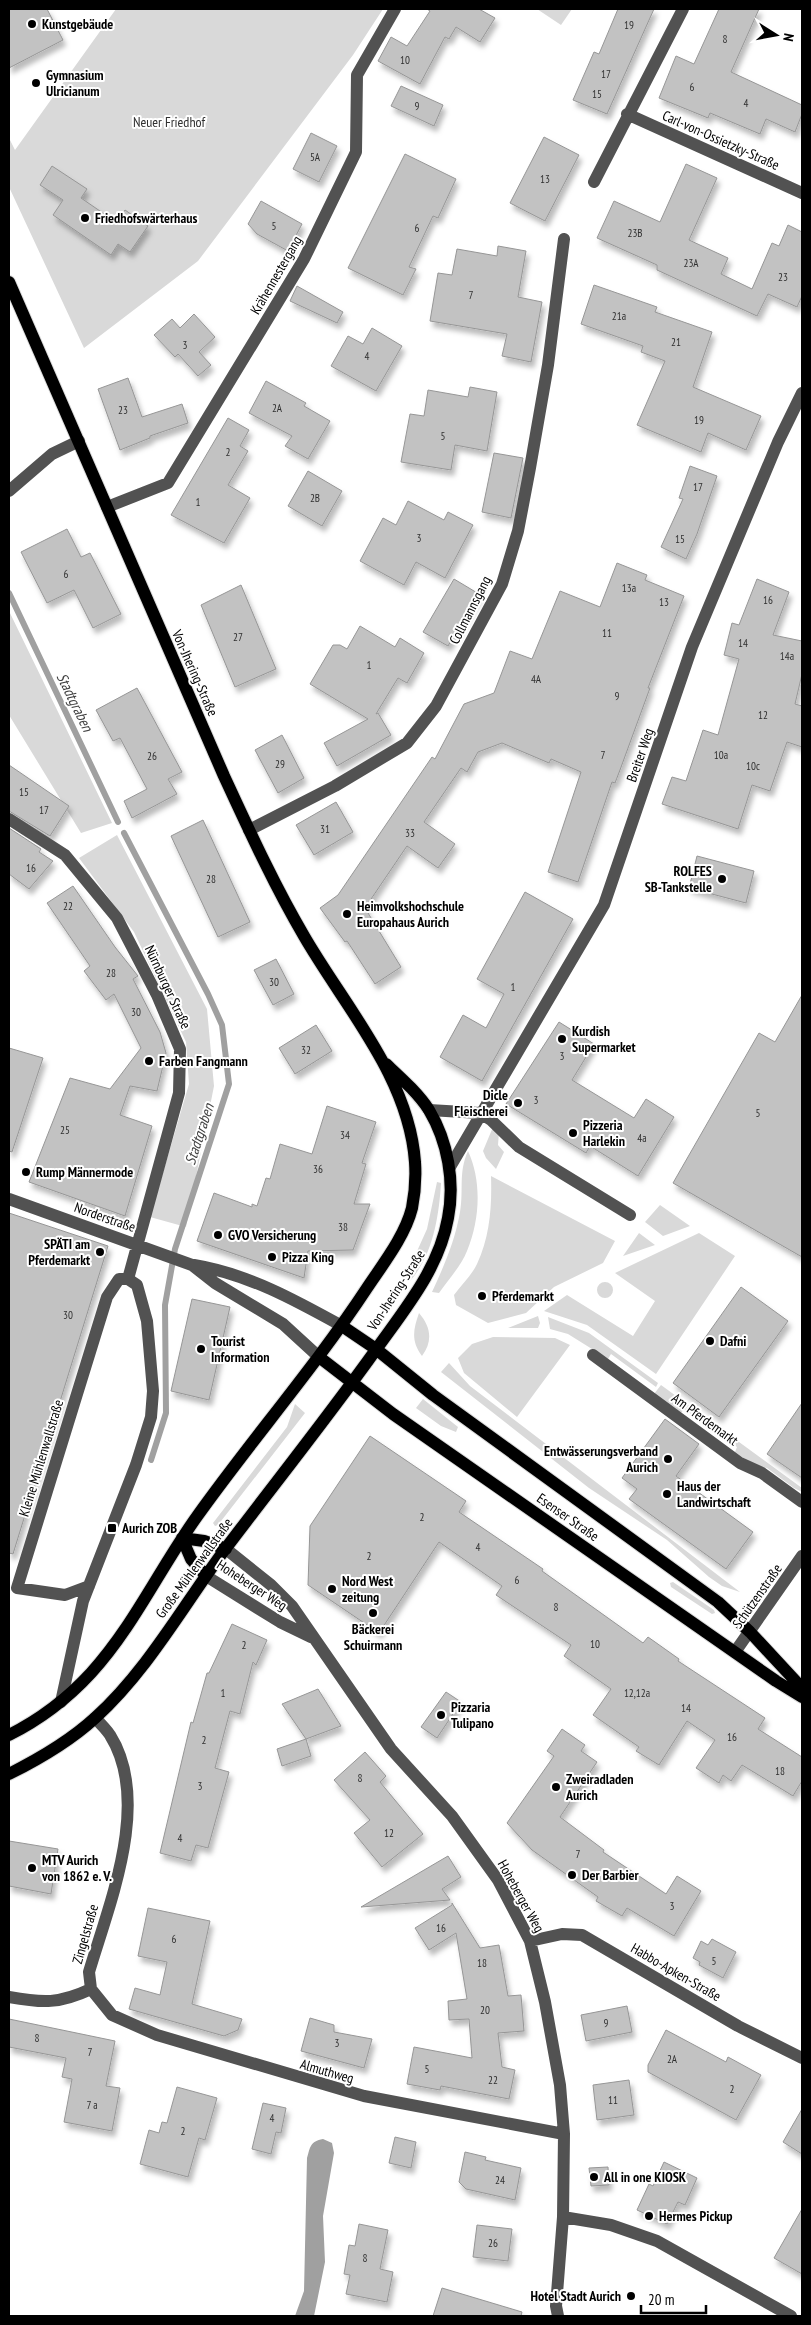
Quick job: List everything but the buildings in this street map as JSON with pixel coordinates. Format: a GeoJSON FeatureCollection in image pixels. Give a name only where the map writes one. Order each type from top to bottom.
{"type":"FeatureCollection","features":[{"type":"Feature","properties":{"kind":"main road","name":"Von-Jhering-Straße"},"geometry":{"type":"LineString","coordinates":[[9,282],[249,830],[289,910],[317,959],[383,1060],[409,1086],[429,1110],[450,1167],[448,1219],[436,1257],[413,1298],[376,1349]]}},
{"type":"Feature","properties":{"kind":"main road","name":"Von-Jhering-Straße"},"geometry":{"type":"LineString","coordinates":[[342,1326],[395,1244],[412,1209],[415,1163],[412,1136],[383,1060]]}},
{"type":"Feature","properties":{"kind":"main road","name":"Esenser Straße"},"geometry":{"type":"LineString","coordinates":[[342,1326],[376,1349],[433,1395],[718,1602],[750,1632],[802,1688]]}},
{"type":"Feature","properties":{"kind":"main road","name":"Große Mühlenwallstraße"},"geometry":{"type":"LineString","coordinates":[[9,1735],[25,1727],[61,1702],[90,1673],[117,1641],[182,1538],[342,1326]]}},
{"type":"Feature","properties":{"kind":"main road","name":"Große Mühlenwallstraße"},"geometry":{"type":"LineString","coordinates":[[9,1774],[35,1761],[95,1718],[125,1686],[153,1651],[226,1548],[376,1349]]}},
{"type":"Feature","properties":{"kind":"main road","name":"Esenser Straße"},"geometry":{"type":"LineString","coordinates":[[319,1357],[352,1383],[802,1697]]}},
{"type":"Feature","properties":{"kind":"main road","name":"Hoheberger Weg"},"geometry":{"type":"LineString","coordinates":[[206,1576],[191,1559],[182,1538],[204,1540],[226,1548]]}},
{"type":"Feature","properties":{"kind":"street","name":"Krähennestergang"},"geometry":{"type":"LineString","coordinates":[[107,507],[168,483],[304,259],[356,152],[357,75],[395,9]]}},
{"type":"Feature","properties":{"kind":"street"},"geometry":{"type":"LineString","coordinates":[[594,182],[627,114],[683,9]]}},
{"type":"Feature","properties":{"kind":"street","name":"Carl-von-Ossietzky-Straße"},"geometry":{"type":"LineString","coordinates":[[627,114],[802,193]]}},
{"type":"Feature","properties":{"kind":"street","name":"Collmannsgang"},"geometry":{"type":"LineString","coordinates":[[249,830],[335,786],[407,743],[436,706],[502,584],[518,531],[530,468],[548,364],[564,239]]}},
{"type":"Feature","properties":{"kind":"street","name":"Breiter Weg"},"geometry":{"type":"LineString","coordinates":[[450,1167],[480,1113],[604,905],[692,647],[778,442],[802,393]]}},
{"type":"Feature","properties":{"kind":"street"},"geometry":{"type":"LineString","coordinates":[[9,491],[52,454],[79,441]]}},
{"type":"Feature","properties":{"kind":"street","name":"Nürnburger Straße"},"geometry":{"type":"LineString","coordinates":[[9,819],[65,855],[117,918],[158,995],[180,1049],[179,1094],[138,1245]]}},
{"type":"Feature","properties":{"kind":"street"},"geometry":{"type":"LineString","coordinates":[[429,1110],[480,1113],[492,1120],[519,1147],[630,1215]]}},
{"type":"Feature","properties":{"kind":"street","name":"Norderstraße"},"geometry":{"type":"LineString","coordinates":[[9,1199],[190,1264],[216,1269],[255,1282],[298,1301],[342,1326]]}},
{"type":"Feature","properties":{"kind":"street"},"geometry":{"type":"LineString","coordinates":[[61,1702],[66,1668],[89,1586],[136,1464],[151,1417],[153,1391],[147,1321],[137,1284],[128,1279],[138,1245]]}},
{"type":"Feature","properties":{"kind":"street","name":"Norderstraße"},"geometry":{"type":"LineString","coordinates":[[190,1264],[215,1283],[283,1324],[319,1357]]}},
{"type":"Feature","properties":{"kind":"street","name":"Kleine Mühlenwallstraße"},"geometry":{"type":"LineString","coordinates":[[89,1586],[65,1595],[13,1587],[55,1464],[107,1297],[119,1280],[128,1279]]}},
{"type":"Feature","properties":{"kind":"street","name":"Am Pferdemarkt"},"geometry":{"type":"LineString","coordinates":[[593,1355],[740,1463],[762,1473],[802,1502]]}},
{"type":"Feature","properties":{"kind":"street","name":"Hoheberger Weg"},"geometry":{"type":"LineString","coordinates":[[226,1548],[271,1585],[292,1606],[391,1749],[452,1816],[498,1880],[530,1941],[547,2011],[560,2085],[564,2134],[563,2217],[556,2306],[558,2316]]}},
{"type":"Feature","properties":{"kind":"street","name":"Schützenstraße"},"geometry":{"type":"LineString","coordinates":[[735,1652],[802,1556]]}},
{"type":"Feature","properties":{"kind":"street","name":"Hoheberger Weg"},"geometry":{"type":"LineString","coordinates":[[206,1576],[280,1622],[312,1636]]}},
{"type":"Feature","properties":{"kind":"street","name":"Zingelstraße"},"geometry":{"type":"LineString","coordinates":[[93,1994],[90,1972],[126,1849],[128,1809],[125,1772],[110,1735],[95,1718]]}},
{"type":"Feature","properties":{"kind":"street","name":"Habbo-Apken-Straße"},"geometry":{"type":"LineString","coordinates":[[530,1941],[562,1934],[582,1935],[738,2026],[802,2058]]}},
{"type":"Feature","properties":{"kind":"street"},"geometry":{"type":"LineString","coordinates":[[9,1997],[50,2003],[93,1994]]}},
{"type":"Feature","properties":{"kind":"street","name":"Almuthweg"},"geometry":{"type":"LineString","coordinates":[[93,1994],[112,2015],[157,2035],[258,2067],[364,2096],[564,2134]]}},
{"type":"Feature","properties":{"kind":"street"},"geometry":{"type":"LineString","coordinates":[[563,2217],[611,2225],[657,2241],[791,2316]]}},
{"type":"Feature","properties":{"kind":"green space","name":"Neuer Friedhof"},"geometry":{"type":"Polygon","coordinates":[[[116,9],[383,9],[353,55],[198,261],[84,348],[9,187],[9,138],[15,150],[116,9]]]}},
{"type":"Feature","properties":{"kind":"green space"},"geometry":{"type":"Polygon","coordinates":[[[537,9],[572,9],[561,25],[537,9]]]}},
{"type":"Feature","properties":{"kind":"green space"},"geometry":{"type":"Polygon","coordinates":[[[9,611],[112,823],[81,833],[9,715],[9,611]]]}},
{"type":"Feature","properties":{"kind":"green space"},"geometry":{"type":"Polygon","coordinates":[[[117,835],[207,1009],[214,1086],[186,1227],[150,1217],[189,1084],[186,1042],[134,932],[79,858],[117,835]]]}},
{"type":"Feature","properties":{"kind":"green space"},"geometry":{"type":"Polygon","coordinates":[[[493,1127],[499,1132],[498,1145],[504,1152],[496,1169],[486,1158],[483,1151],[493,1127]]]}},
{"type":"Feature","properties":{"kind":"green space"},"geometry":{"type":"Polygon","coordinates":[[[468,1151],[476,1175],[478,1201],[475,1227],[467,1251],[458,1267],[439,1293],[432,1292],[445,1263],[458,1223],[462,1174],[468,1151]]]}},
{"type":"Feature","properties":{"kind":"green space"},"geometry":{"type":"Polygon","coordinates":[[[491,1176],[615,1241],[603,1263],[554,1287],[526,1313],[488,1323],[456,1305],[454,1295],[475,1268],[485,1243],[490,1210],[491,1176]]]}},
{"type":"Feature","properties":{"kind":"green space"},"geometry":{"type":"Polygon","coordinates":[[[437,1182],[441,1183],[439,1209],[433,1235],[418,1271],[410,1281],[405,1278],[427,1229],[437,1182]]]}},
{"type":"Feature","properties":{"kind":"green space"},"geometry":{"type":"Polygon","coordinates":[[[660,1205],[690,1226],[663,1236],[645,1222],[660,1205]]]}},
{"type":"Feature","properties":{"kind":"green space"},"geometry":{"type":"Polygon","coordinates":[[[639,1233],[655,1245],[623,1256],[639,1233]]]}},
{"type":"Feature","properties":{"kind":"green space"},"geometry":{"type":"Polygon","coordinates":[[[699,1233],[735,1256],[656,1374],[587,1325],[544,1311],[567,1295],[633,1336],[655,1301],[615,1273],[699,1233]]]}},
{"type":"Feature","properties":{"kind":"green space"},"geometry":{"type":"Polygon","coordinates":[[[605,1282],[611,1284],[613,1290],[611,1296],[605,1298],[599,1296],[597,1290],[599,1284],[605,1282]]]}},
{"type":"Feature","properties":{"kind":"green space"},"geometry":{"type":"Polygon","coordinates":[[[419,1313],[426,1324],[429,1334],[428,1345],[422,1356],[418,1351],[414,1335],[419,1313]]]}},
{"type":"Feature","properties":{"kind":"green space"},"geometry":{"type":"Polygon","coordinates":[[[538,1316],[540,1323],[538,1328],[508,1328],[538,1316]]]}},
{"type":"Feature","properties":{"kind":"green space"},"geometry":{"type":"Polygon","coordinates":[[[548,1317],[589,1333],[658,1383],[656,1387],[611,1354],[608,1359],[568,1334],[550,1329],[548,1317]]]}},
{"type":"Feature","properties":{"kind":"green space"},"geometry":{"type":"Polygon","coordinates":[[[493,1337],[555,1338],[570,1345],[517,1417],[464,1373],[458,1358],[472,1344],[493,1337]]]}},
{"type":"Feature","properties":{"kind":"green space"},"geometry":{"type":"Polygon","coordinates":[[[449,1363],[470,1386],[740,1592],[722,1586],[709,1577],[667,1540],[589,1488],[441,1372],[449,1363]]]}},
{"type":"Feature","properties":{"kind":"green space"},"geometry":{"type":"Polygon","coordinates":[[[661,1385],[802,1488],[802,1492],[767,1468],[752,1464],[735,1452],[737,1447],[684,1409],[681,1413],[654,1394],[661,1385]]]}},
{"type":"Feature","properties":{"kind":"green space"},"geometry":{"type":"Polygon","coordinates":[[[423,1399],[458,1427],[456,1432],[441,1426],[416,1408],[423,1399]]]}},
{"type":"Feature","properties":{"kind":"green space"},"geometry":{"type":"Polygon","coordinates":[[[295,1404],[305,1413],[218,1525],[215,1526],[213,1523],[287,1427],[295,1404]]]}},
{"type":"Feature","properties":{"kind":"green space"},"geometry":{"type":"Polygon","coordinates":[[[673,1582],[714,1610],[715,1613],[712,1614],[671,1587],[670,1583],[673,1582]]]}},
{"type":"Feature","properties":{"kind":"shaded area"},"geometry":{"type":"Polygon","coordinates":[[[323,2139],[332,2143],[334,2153],[323,2216],[325,2262],[314,2316],[295,2316],[304,2291],[307,2158],[313,2143],[323,2139]]]}},
{"type":"Feature","properties":{"kind":"waterway","name":"Stadtgraben"},"geometry":{"type":"LineString","coordinates":[[9,593],[118,822]]}},
{"type":"Feature","properties":{"kind":"waterway","name":"Stadtgraben"},"geometry":{"type":"LineString","coordinates":[[124,833],[208,994],[222,1025],[229,1084],[175,1249],[165,1305],[166,1413],[151,1460]]}},
{"type":"Feature","properties":{"kind":"place","name":"Kunstgebäude"},"geometry":{"type":"Point","coordinates":[32,24]}},
{"type":"Feature","properties":{"kind":"place","name":"Gymnasium Ulricianum"},"geometry":{"type":"Point","coordinates":[36,83]}},
{"type":"Feature","properties":{"kind":"place","name":"Friedhofswärterhaus"},"geometry":{"type":"Point","coordinates":[85,218]}},
{"type":"Feature","properties":{"kind":"place","name":"ROLFES SB-Tankstelle"},"geometry":{"type":"Point","coordinates":[722,879]}},
{"type":"Feature","properties":{"kind":"place","name":"Heimvolkshochschule Europahaus Aurich"},"geometry":{"type":"Point","coordinates":[347,914]}},
{"type":"Feature","properties":{"kind":"place","name":"Kurdish Supermarket"},"geometry":{"type":"Point","coordinates":[562,1039]}},
{"type":"Feature","properties":{"kind":"place","name":"Farben Fangmann"},"geometry":{"type":"Point","coordinates":[149,1061]}},
{"type":"Feature","properties":{"kind":"place","name":"Dicle Fleischerei"},"geometry":{"type":"Point","coordinates":[518,1103]}},
{"type":"Feature","properties":{"kind":"place","name":"Pizzeria Harlekin"},"geometry":{"type":"Point","coordinates":[573,1133]}},
{"type":"Feature","properties":{"kind":"place","name":"Rump Männermode"},"geometry":{"type":"Point","coordinates":[26,1172]}},
{"type":"Feature","properties":{"kind":"place","name":"GVO Versicherung"},"geometry":{"type":"Point","coordinates":[218,1235]}},
{"type":"Feature","properties":{"kind":"place","name":"SPÄTI am Pferdemarkt"},"geometry":{"type":"Point","coordinates":[100,1252]}},
{"type":"Feature","properties":{"kind":"place","name":"Pizza King"},"geometry":{"type":"Point","coordinates":[272,1257]}},
{"type":"Feature","properties":{"kind":"place","name":"Pferdemarkt"},"geometry":{"type":"Point","coordinates":[482,1296]}},
{"type":"Feature","properties":{"kind":"place","name":"Dafni"},"geometry":{"type":"Point","coordinates":[710,1341]}},
{"type":"Feature","properties":{"kind":"place","name":"Tourist Information"},"geometry":{"type":"Point","coordinates":[201,1349]}},
{"type":"Feature","properties":{"kind":"place","name":"Entwässerungsverband Aurich"},"geometry":{"type":"Point","coordinates":[668,1459]}},
{"type":"Feature","properties":{"kind":"place","name":"Haus der Landwirtschaft"},"geometry":{"type":"Point","coordinates":[667,1494]}},
{"type":"Feature","properties":{"kind":"place","name":"Aurich ZOB"},"geometry":{"type":"Point","coordinates":[112,1528]}},
{"type":"Feature","properties":{"kind":"place","name":"Nord West zeitung"},"geometry":{"type":"Point","coordinates":[332,1589]}},
{"type":"Feature","properties":{"kind":"place","name":"Bäckerei Schuirmann"},"geometry":{"type":"Point","coordinates":[373,1613]}},
{"type":"Feature","properties":{"kind":"place","name":"Pizzaria Tulipano"},"geometry":{"type":"Point","coordinates":[441,1715]}},
{"type":"Feature","properties":{"kind":"place","name":"Zweiradladen Aurich"},"geometry":{"type":"Point","coordinates":[556,1787]}},
{"type":"Feature","properties":{"kind":"place","name":"MTV Aurich von 1862 e. V."},"geometry":{"type":"Point","coordinates":[32,1868]}},
{"type":"Feature","properties":{"kind":"place","name":"Der Barbier"},"geometry":{"type":"Point","coordinates":[572,1875]}},
{"type":"Feature","properties":{"kind":"place","name":"All in one KIOSK"},"geometry":{"type":"Point","coordinates":[594,2177]}},
{"type":"Feature","properties":{"kind":"place","name":"Hermes Pickup"},"geometry":{"type":"Point","coordinates":[649,2216]}},
{"type":"Feature","properties":{"kind":"place","name":"Hotel Stadt Aurich"},"geometry":{"type":"Point","coordinates":[631,2296]}}]}
